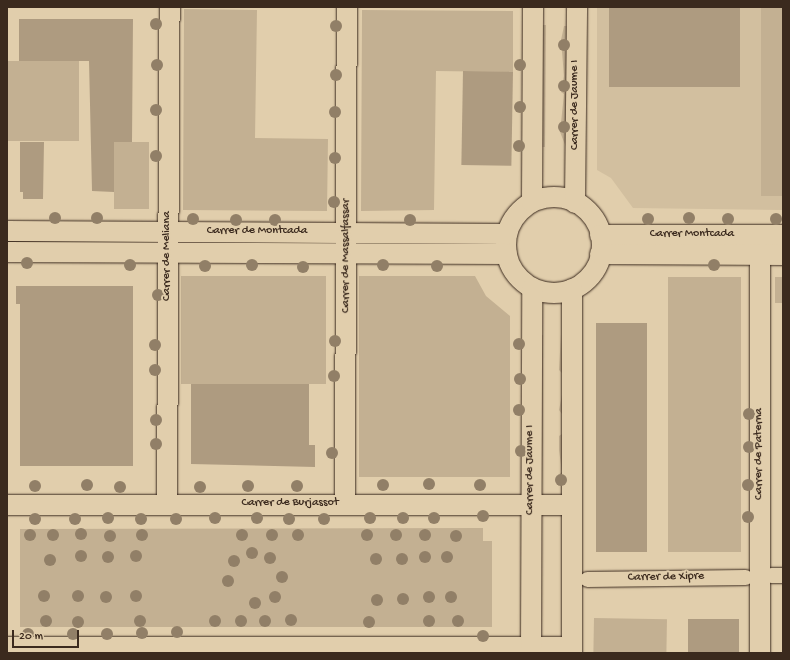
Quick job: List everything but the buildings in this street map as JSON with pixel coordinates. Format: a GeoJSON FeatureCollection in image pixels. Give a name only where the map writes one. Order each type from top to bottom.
{"type":"FeatureCollection","features":[{"type":"Feature","properties":{"kind":"street","name":"Carrer de Meliana"},"geometry":{"type":"LineString","coordinates":[[166,504],[170,7]]}},
{"type":"Feature","properties":{"kind":"street","name":"Carrer de Massalfassar"},"geometry":{"type":"LineString","coordinates":[[345,504],[347,7]]}},
{"type":"Feature","properties":{"kind":"street"},"geometry":{"type":"LineString","coordinates":[[532,202],[533,7]]}},
{"type":"Feature","properties":{"kind":"street","name":"Carrer de Jaume I"},"geometry":{"type":"LineString","coordinates":[[575,202],[577,7]]}},
{"type":"Feature","properties":{"kind":"street"},"geometry":{"type":"LineString","coordinates":[[561,198],[575,202],[587,211],[600,235],[600,254],[595,269],[572,289],[559,293],[532,288],[520,279],[507,254],[507,234],[512,221],[532,202],[561,198]]}},
{"type":"Feature","properties":{"kind":"street","name":"Carrer de Montcada"},"geometry":{"type":"LineString","coordinates":[[7,231],[507,234]]}},
{"type":"Feature","properties":{"kind":"street","name":"Carrer Montcada"},"geometry":{"type":"LineString","coordinates":[[600,235],[783,235]]}},
{"type":"Feature","properties":{"kind":"street","name":"Carrer de Montcada"},"geometry":{"type":"LineString","coordinates":[[7,252],[507,254]]}},
{"type":"Feature","properties":{"kind":"street","name":"Carrer Montcada"},"geometry":{"type":"LineString","coordinates":[[600,254],[783,255]]}},
{"type":"Feature","properties":{"kind":"street","name":"Carrer de Paterna"},"geometry":{"type":"LineString","coordinates":[[760,255],[760,653]]}},
{"type":"Feature","properties":{"kind":"street","name":"Carrer de Jaume I"},"geometry":{"type":"LineString","coordinates":[[531,650],[532,288]]}},
{"type":"Feature","properties":{"kind":"street"},"geometry":{"type":"LineString","coordinates":[[7,647],[572,650],[572,289]]}},
{"type":"Feature","properties":{"kind":"street","name":"Carrer de Burjassot"},"geometry":{"type":"LineString","coordinates":[[7,505],[572,505]]}},
{"type":"Feature","properties":{"kind":"street","name":"Carrer de Xipre"},"geometry":{"type":"LineString","coordinates":[[587,579],[745,577]]}},
{"type":"Feature","properties":{"kind":"shaded area"},"geometry":{"type":"Polygon","coordinates":[[[597,7],[783,7],[783,210],[633,208],[611,178],[597,170],[597,7]]]}},
{"type":"Feature","properties":{"kind":"shaded area"},"geometry":{"type":"Polygon","coordinates":[[[761,7],[783,7],[783,196],[761,196],[761,7]]]}},
{"type":"Feature","properties":{"kind":"shaded area"},"geometry":{"type":"Polygon","coordinates":[[[184,9],[257,10],[255,138],[328,139],[327,211],[183,210],[184,9]]]}},
{"type":"Feature","properties":{"kind":"shaded area"},"geometry":{"type":"Polygon","coordinates":[[[362,10],[513,11],[513,72],[436,71],[434,210],[361,211],[362,10]]]}},
{"type":"Feature","properties":{"kind":"shaded area"},"geometry":{"type":"Polygon","coordinates":[[[540,25],[546,25],[545,147],[541,147],[540,25]]]}},
{"type":"Feature","properties":{"kind":"shaded area"},"geometry":{"type":"Polygon","coordinates":[[[564,26],[570,26],[566,147],[560,132],[564,94],[561,92],[564,76],[561,40],[564,26]]]}},
{"type":"Feature","properties":{"kind":"shaded area"},"geometry":{"type":"Polygon","coordinates":[[[8,61],[79,61],[79,141],[8,141],[8,61]]]}},
{"type":"Feature","properties":{"kind":"shaded area"},"geometry":{"type":"Polygon","coordinates":[[[114,142],[149,142],[149,209],[114,209],[114,142]]]}},
{"type":"Feature","properties":{"kind":"shaded area"},"geometry":{"type":"Polygon","coordinates":[[[181,276],[326,276],[326,384],[181,384],[181,276]]]}},
{"type":"Feature","properties":{"kind":"shaded area"},"geometry":{"type":"Polygon","coordinates":[[[359,276],[475,276],[486,296],[510,316],[510,477],[359,477],[359,276]]]}},
{"type":"Feature","properties":{"kind":"shaded area"},"geometry":{"type":"Polygon","coordinates":[[[668,277],[741,277],[741,552],[668,552],[668,277]]]}},
{"type":"Feature","properties":{"kind":"shaded area"},"geometry":{"type":"Polygon","coordinates":[[[775,277],[783,277],[783,303],[775,303],[775,277]]]}},
{"type":"Feature","properties":{"kind":"shaded area"},"geometry":{"type":"Polygon","coordinates":[[[561,334],[565,484],[558,486],[558,475],[562,472],[559,450],[559,436],[562,434],[562,414],[559,410],[562,395],[562,373],[559,370],[561,334]]]}},
{"type":"Feature","properties":{"kind":"shaded area"},"geometry":{"type":"Polygon","coordinates":[[[543,335],[543,486],[540,336],[543,335]]]}},
{"type":"Feature","properties":{"kind":"shaded area"},"geometry":{"type":"Polygon","coordinates":[[[483,528],[483,541],[492,541],[492,627],[20,627],[20,529],[483,528]]]}},
{"type":"Feature","properties":{"kind":"shaded area"},"geometry":{"type":"Polygon","coordinates":[[[594,618],[667,619],[666,653],[593,653],[594,618]]]}}]}
